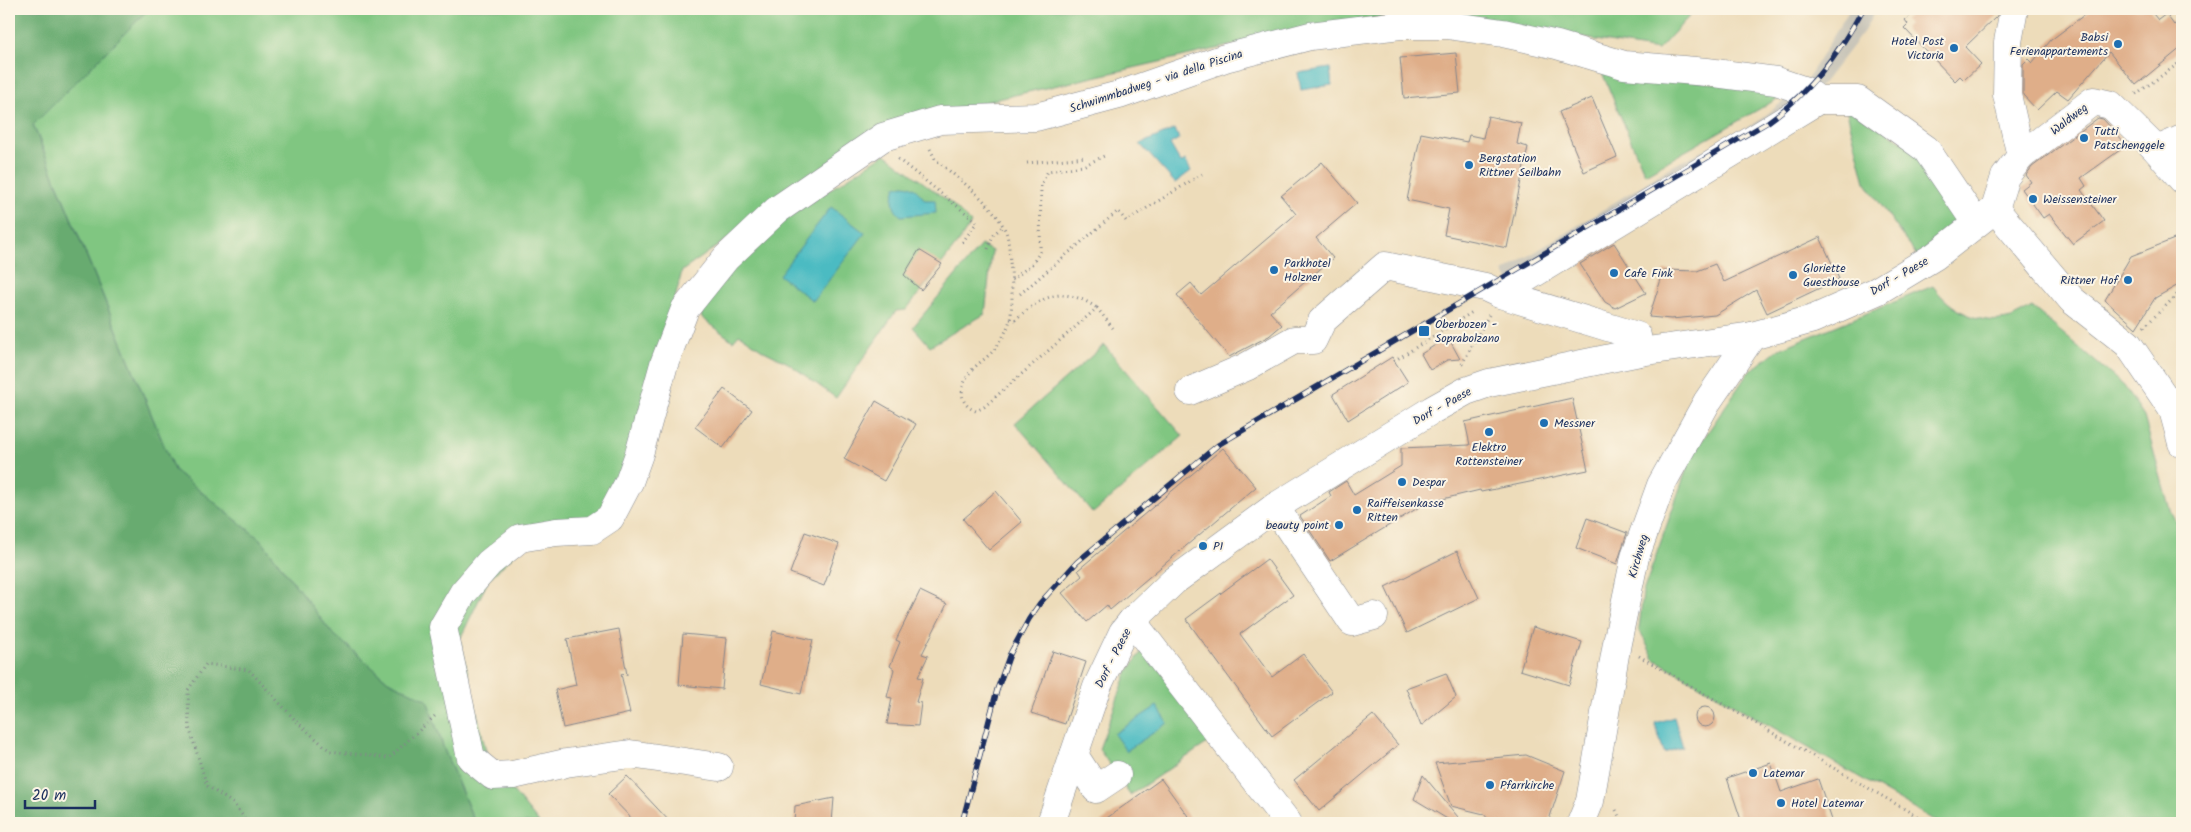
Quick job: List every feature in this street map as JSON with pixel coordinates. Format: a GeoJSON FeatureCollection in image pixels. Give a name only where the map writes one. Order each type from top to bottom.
{"type":"FeatureCollection","features":[{"type":"Feature","properties":{"kind":"street"},"geometry":{"type":"LineString","coordinates":[[2014,9],[2008,42],[2007,95],[2022,156],[2005,177],[1985,216],[2072,300],[2128,344],[2173,410],[2182,442]]}},
{"type":"Feature","properties":{"kind":"street","name":"Schwimmbadweg - via della Piscina"},"geometry":{"type":"LineString","coordinates":[[719,767],[630,754],[595,757],[513,775],[493,776],[471,758],[443,628],[463,593],[489,563],[520,538],[556,532],[592,530],[610,518],[629,482],[639,454],[664,364],[685,309],[726,258],[777,210],[883,137],[940,120],[1036,117],[1119,95],[1225,58],[1301,38],[1400,25],[1447,25],[1503,33],[1624,65],[1707,72],[1776,81],[1806,91],[1818,100],[1858,100],[1926,149],[1985,216]]}},
{"type":"Feature","properties":{"kind":"street"},"geometry":{"type":"LineString","coordinates":[[1500,294],[1818,100]]}},
{"type":"Feature","properties":{"kind":"street","name":"Waldweg"},"geometry":{"type":"LineString","coordinates":[[2022,156],[2093,101],[2111,105]]}},
{"type":"Feature","properties":{"kind":"street"},"geometry":{"type":"LineString","coordinates":[[2111,105],[2157,150],[2182,178]]}},
{"type":"Feature","properties":{"kind":"street"},"geometry":{"type":"LineString","coordinates":[[2157,150],[2182,139]]}},
{"type":"Feature","properties":{"kind":"street","name":"Dorf - Paese"},"geometry":{"type":"LineString","coordinates":[[1051,823],[1097,687],[1123,632],[1174,581],[1275,507],[1466,391],[1489,383],[1640,352],[1752,336],[1813,319],[1877,291],[1934,256],[1985,216]]}},
{"type":"Feature","properties":{"kind":"street"},"geometry":{"type":"LineString","coordinates":[[1190,391],[1246,367],[1294,340],[1313,340],[1322,321],[1386,266],[1485,288],[1638,336],[1640,352]]}},
{"type":"Feature","properties":{"kind":"street","name":"Kirchweg"},"geometry":{"type":"LineString","coordinates":[[1586,812],[1635,557],[1662,485],[1707,402],[1752,336]]}},
{"type":"Feature","properties":{"kind":"street"},"geometry":{"type":"LineString","coordinates":[[1275,507],[1352,622],[1374,616]]}},
{"type":"Feature","properties":{"kind":"street"},"geometry":{"type":"LineString","coordinates":[[1137,616],[1269,768]]}},
{"type":"Feature","properties":{"kind":"street"},"geometry":{"type":"LineString","coordinates":[[1137,616],[1288,823]]}},
{"type":"Feature","properties":{"kind":"street"},"geometry":{"type":"LineString","coordinates":[[1074,755],[1096,789],[1117,775]]}},
{"type":"Feature","properties":{"kind":"path"},"geometry":{"type":"LineString","coordinates":[[2111,105],[2130,98],[2182,61]]}},
{"type":"Feature","properties":{"kind":"path"},"geometry":{"type":"LineString","coordinates":[[876,142],[977,222],[962,242]]}},
{"type":"Feature","properties":{"kind":"path"},"geometry":{"type":"LineString","coordinates":[[928,144],[935,158],[998,217],[1006,234],[1012,280],[1010,319],[1004,336],[993,351],[971,371],[964,386],[962,400],[967,408],[976,411],[984,407],[1096,308]]}},
{"type":"Feature","properties":{"kind":"path"},"geometry":{"type":"LineString","coordinates":[[1012,280],[1032,264],[1040,252],[1041,184],[1048,171],[1083,166],[1104,156]]}},
{"type":"Feature","properties":{"kind":"path"},"geometry":{"type":"LineString","coordinates":[[1027,163],[1086,157]]}},
{"type":"Feature","properties":{"kind":"path"},"geometry":{"type":"LineString","coordinates":[[1020,294],[1118,211],[1126,221],[1202,174]]}},
{"type":"Feature","properties":{"kind":"path"},"geometry":{"type":"LineString","coordinates":[[988,249],[993,235],[1002,226]]}},
{"type":"Feature","properties":{"kind":"path"},"geometry":{"type":"LineString","coordinates":[[2128,344],[2182,290]]}},
{"type":"Feature","properties":{"kind":"path"},"geometry":{"type":"LineString","coordinates":[[1010,319],[1015,320],[1044,298],[1057,294],[1082,298],[1096,308],[1113,328]]}},
{"type":"Feature","properties":{"kind":"path"},"geometry":{"type":"LineString","coordinates":[[1394,360],[1500,294]]}},
{"type":"Feature","properties":{"kind":"path"},"geometry":{"type":"LineString","coordinates":[[1464,370],[1461,366],[1500,294]]}},
{"type":"Feature","properties":{"kind":"path"},"geometry":{"type":"LineString","coordinates":[[1617,643],[1929,823]]}},
{"type":"Feature","properties":{"kind":"path"},"geometry":{"type":"LineString","coordinates":[[248,823],[234,804],[207,786],[188,727],[188,690],[206,664],[249,670],[298,723],[330,751],[390,758],[458,694]]}},
{"type":"Feature","properties":{"kind":"path"},"geometry":{"type":"LineString","coordinates":[[1616,810],[1622,823]]}},
{"type":"Feature","properties":{"kind":"shaded area"},"geometry":{"type":"Polygon","coordinates":[[[1850,9],[1876,9],[1864,31],[1821,86],[1510,283],[1503,272],[1671,167],[1757,122],[1785,100],[1808,78],[1850,9]]]}},
{"type":"Feature","properties":{"kind":"green space"},"geometry":{"type":"Polygon","coordinates":[[[9,9],[149,9],[33,125],[174,470],[261,540],[331,632],[388,681],[427,700],[445,752],[475,823],[9,823],[9,9]]]}},
{"type":"Feature","properties":{"kind":"green space"},"geometry":{"type":"Polygon","coordinates":[[[149,9],[1696,9],[1658,50],[1417,11],[1295,31],[971,105],[887,127],[682,271],[620,518],[524,545],[489,579],[460,639],[488,760],[539,823],[475,823],[445,752],[427,700],[388,681],[331,632],[261,540],[174,470],[33,124],[149,9]]]}},
{"type":"Feature","properties":{"kind":"green space"},"geometry":{"type":"Polygon","coordinates":[[[1601,70],[1745,87],[1784,95],[1645,174],[1601,70]]]}},
{"type":"Feature","properties":{"kind":"green space"},"geometry":{"type":"Polygon","coordinates":[[[1846,108],[1922,153],[1969,220],[1917,256],[1865,182],[1846,108]]]}},
{"type":"Feature","properties":{"kind":"green space"},"geometry":{"type":"Polygon","coordinates":[[[885,154],[952,204],[971,223],[906,310],[896,311],[836,398],[788,363],[764,351],[739,334],[733,341],[701,317],[709,292],[778,223],[885,154]]]}},
{"type":"Feature","properties":{"kind":"green space"},"geometry":{"type":"Polygon","coordinates":[[[981,245],[992,251],[985,314],[930,346],[913,327],[981,245]]]}},
{"type":"Feature","properties":{"kind":"green space"},"geometry":{"type":"Polygon","coordinates":[[[1933,286],[1940,295],[1957,309],[1978,318],[2000,320],[2011,318],[2032,307],[2124,386],[2144,417],[2170,510],[2182,535],[2182,823],[1939,823],[1654,659],[1639,629],[1643,592],[1691,457],[1748,373],[1777,350],[1933,286]]]}},
{"type":"Feature","properties":{"kind":"green space"},"geometry":{"type":"Polygon","coordinates":[[[1104,345],[1183,436],[1093,513],[1015,423],[1104,345]]]}},
{"type":"Feature","properties":{"kind":"green space"},"geometry":{"type":"Polygon","coordinates":[[[1144,648],[1212,740],[1130,795],[1099,749],[1127,673],[1144,648]]]}},
{"type":"Feature","properties":{"kind":"water"},"geometry":{"type":"Polygon","coordinates":[[[1330,68],[1332,85],[1301,90],[1298,73],[1330,68]]]}},
{"type":"Feature","properties":{"kind":"water"},"geometry":{"type":"Polygon","coordinates":[[[1175,129],[1179,139],[1170,144],[1181,163],[1185,160],[1191,171],[1175,183],[1140,144],[1175,129]]]}},
{"type":"Feature","properties":{"kind":"water"},"geometry":{"type":"Polygon","coordinates":[[[903,185],[913,188],[925,200],[935,200],[936,213],[901,216],[895,210],[893,199],[896,187],[903,185]]]}},
{"type":"Feature","properties":{"kind":"water"},"geometry":{"type":"Polygon","coordinates":[[[831,207],[865,233],[813,301],[779,275],[831,207]]]}},
{"type":"Feature","properties":{"kind":"water"},"geometry":{"type":"Polygon","coordinates":[[[1157,706],[1168,723],[1126,751],[1114,734],[1157,706]]]}},
{"type":"Feature","properties":{"kind":"water"},"geometry":{"type":"Polygon","coordinates":[[[1674,717],[1683,747],[1664,753],[1655,723],[1674,717]]]}},
{"type":"Feature","properties":{"kind":"building"},"geometry":{"type":"Polygon","coordinates":[[[1917,9],[1998,9],[1997,16],[1965,47],[1981,64],[1964,80],[1960,76],[1955,81],[1904,28],[1908,24],[1905,20],[1917,9]]]}},
{"type":"Feature","properties":{"kind":"building"},"geometry":{"type":"Polygon","coordinates":[[[2092,9],[2149,9],[2158,20],[2166,14],[2174,25],[2182,19],[2182,47],[2136,85],[2109,52],[2068,99],[2057,91],[2037,110],[2023,95],[2023,64],[2028,59],[2032,63],[2051,40],[2092,9]]]}},
{"type":"Feature","properties":{"kind":"building"},"geometry":{"type":"Polygon","coordinates":[[[1456,53],[1460,93],[1404,98],[1400,58],[1456,53]]]}},
{"type":"Feature","properties":{"kind":"building"},"geometry":{"type":"Polygon","coordinates":[[[1592,98],[1617,157],[1584,172],[1559,112],[1592,98]]]}},
{"type":"Feature","properties":{"kind":"building","name":"Bergstation Rittner Seilbahn"},"geometry":{"type":"Polygon","coordinates":[[[1488,116],[1521,123],[1517,144],[1528,147],[1507,248],[1444,235],[1449,209],[1407,200],[1421,133],[1467,142],[1469,135],[1483,138],[1488,116]]]}},
{"type":"Feature","properties":{"kind":"building"},"geometry":{"type":"Polygon","coordinates":[[[2098,118],[2103,119],[2127,145],[2081,178],[2086,186],[2081,190],[2104,221],[2073,244],[2049,214],[2043,218],[2022,189],[2031,182],[2026,175],[2032,167],[2098,118]]]}},
{"type":"Feature","properties":{"kind":"building","name":"Parkhotel Holzner"},"geometry":{"type":"Polygon","coordinates":[[[1322,162],[1357,203],[1316,238],[1333,258],[1270,312],[1282,325],[1269,336],[1229,357],[1177,295],[1191,283],[1201,295],[1296,214],[1281,196],[1322,162]]]}},
{"type":"Feature","properties":{"kind":"building"},"geometry":{"type":"Polygon","coordinates":[[[2182,236],[2182,283],[2155,298],[2136,328],[2105,300],[2131,256],[2182,236]]]}},
{"type":"Feature","properties":{"kind":"building"},"geometry":{"type":"Polygon","coordinates":[[[1820,237],[1839,279],[1767,313],[1756,290],[1715,315],[1671,319],[1649,317],[1664,270],[1697,271],[1715,264],[1724,282],[1820,237]]]}},
{"type":"Feature","properties":{"kind":"building"},"geometry":{"type":"Polygon","coordinates":[[[1614,243],[1646,293],[1615,308],[1605,302],[1580,264],[1614,243]]]}},
{"type":"Feature","properties":{"kind":"building"},"geometry":{"type":"Polygon","coordinates":[[[919,250],[942,264],[921,290],[904,275],[919,250]]]}},
{"type":"Feature","properties":{"kind":"building"},"geometry":{"type":"Polygon","coordinates":[[[1448,337],[1460,359],[1447,360],[1430,370],[1421,354],[1448,337]]]}},
{"type":"Feature","properties":{"kind":"building"},"geometry":{"type":"Polygon","coordinates":[[[1392,357],[1408,382],[1348,420],[1333,394],[1392,357]]]}},
{"type":"Feature","properties":{"kind":"building"},"geometry":{"type":"Polygon","coordinates":[[[724,389],[752,410],[723,448],[695,427],[724,389]]]}},
{"type":"Feature","properties":{"kind":"building"},"geometry":{"type":"Polygon","coordinates":[[[1572,398],[1588,470],[1481,492],[1480,490],[1426,503],[1330,561],[1300,516],[1331,496],[1329,492],[1346,481],[1354,495],[1401,466],[1401,448],[1470,445],[1465,422],[1572,398]]]}},
{"type":"Feature","properties":{"kind":"building"},"geometry":{"type":"Polygon","coordinates":[[[876,401],[916,424],[884,481],[844,459],[876,401]]]}},
{"type":"Feature","properties":{"kind":"building"},"geometry":{"type":"Polygon","coordinates":[[[1223,448],[1256,487],[1110,610],[1107,605],[1087,622],[1062,593],[1082,576],[1078,570],[1223,448]]]}},
{"type":"Feature","properties":{"kind":"building"},"geometry":{"type":"Polygon","coordinates":[[[996,491],[1022,522],[989,550],[963,519],[996,491]]]}},
{"type":"Feature","properties":{"kind":"building"},"geometry":{"type":"Polygon","coordinates":[[[1587,518],[1627,533],[1617,564],[1576,548],[1587,518]]]}},
{"type":"Feature","properties":{"kind":"building"},"geometry":{"type":"Polygon","coordinates":[[[805,532],[839,544],[824,586],[790,573],[805,532]]]}},
{"type":"Feature","properties":{"kind":"building"},"geometry":{"type":"Polygon","coordinates":[[[1457,551],[1479,598],[1407,633],[1385,587],[1457,551]]]}},
{"type":"Feature","properties":{"kind":"building"},"geometry":{"type":"Polygon","coordinates":[[[1267,559],[1293,595],[1240,634],[1272,677],[1303,654],[1332,692],[1272,736],[1186,619],[1267,559]]]}},
{"type":"Feature","properties":{"kind":"building"},"geometry":{"type":"Polygon","coordinates":[[[920,591],[947,604],[922,654],[928,656],[918,677],[923,678],[916,702],[921,703],[918,726],[887,724],[892,698],[887,697],[894,669],[890,666],[900,642],[896,640],[920,591]]]}},
{"type":"Feature","properties":{"kind":"building"},"geometry":{"type":"Polygon","coordinates":[[[1533,627],[1582,642],[1569,685],[1520,670],[1533,627]]]}},
{"type":"Feature","properties":{"kind":"building"},"geometry":{"type":"Polygon","coordinates":[[[619,629],[627,675],[621,674],[630,713],[563,728],[555,690],[576,685],[567,639],[619,629]]]}},
{"type":"Feature","properties":{"kind":"building"},"geometry":{"type":"Polygon","coordinates":[[[773,631],[813,640],[801,694],[761,684],[773,631]]]}},
{"type":"Feature","properties":{"kind":"building"},"geometry":{"type":"Polygon","coordinates":[[[683,634],[727,638],[722,689],[679,685],[683,634]]]}},
{"type":"Feature","properties":{"kind":"building"},"geometry":{"type":"Polygon","coordinates":[[[1053,651],[1086,662],[1065,724],[1031,713],[1053,651]]]}},
{"type":"Feature","properties":{"kind":"building"},"geometry":{"type":"Polygon","coordinates":[[[1446,673],[1456,697],[1421,726],[1406,688],[1446,673]]]}},
{"type":"Feature","properties":{"kind":"building"},"geometry":{"type":"Polygon","coordinates":[[[1705,707],[1712,710],[1715,717],[1712,724],[1705,727],[1698,724],[1695,717],[1698,710],[1705,707]]]}},
{"type":"Feature","properties":{"kind":"building"},"geometry":{"type":"Polygon","coordinates":[[[1373,715],[1398,745],[1319,811],[1294,780],[1373,715]]]}},
{"type":"Feature","properties":{"kind":"building","name":"Pfarrkirche"},"geometry":{"type":"Polygon","coordinates":[[[1526,755],[1565,771],[1548,823],[1491,823],[1484,814],[1451,806],[1435,763],[1526,755]]]}},
{"type":"Feature","properties":{"kind":"building","name":"Hotel Latemar"},"geometry":{"type":"Polygon","coordinates":[[[1771,763],[1781,792],[1818,779],[1833,823],[1742,823],[1727,778],[1771,763]]]}},
{"type":"Feature","properties":{"kind":"building"},"geometry":{"type":"Polygon","coordinates":[[[1423,775],[1463,823],[1454,823],[1414,799],[1423,775]]]}},
{"type":"Feature","properties":{"kind":"building"},"geometry":{"type":"Polygon","coordinates":[[[627,776],[671,823],[636,823],[608,794],[627,776]]]}},
{"type":"Feature","properties":{"kind":"building"},"geometry":{"type":"Polygon","coordinates":[[[1161,779],[1193,823],[1100,823],[1161,779]]]}},
{"type":"Feature","properties":{"kind":"building"},"geometry":{"type":"Polygon","coordinates":[[[834,798],[832,823],[794,823],[795,806],[834,798]]]}},
{"type":"Feature","properties":{"kind":"railway"},"geometry":{"type":"LineString","coordinates":[[962,823],[997,690],[1010,654],[1040,603],[1077,562],[1218,445],[1768,122],[1797,98],[1822,71],[1854,26],[1863,9]]}},
{"type":"Feature","properties":{"kind":"place","name":"Babsi Ferienappartements"},"geometry":{"type":"Point","coordinates":[2118,44]}},
{"type":"Feature","properties":{"kind":"place","name":"Hotel Post Victoria"},"geometry":{"type":"Point","coordinates":[1954,48]}},
{"type":"Feature","properties":{"kind":"place","name":"Tutti Patschenggele"},"geometry":{"type":"Point","coordinates":[2084,138]}},
{"type":"Feature","properties":{"kind":"place","name":"Bergstation Rittner Seilbahn"},"geometry":{"type":"Point","coordinates":[1469,165]}},
{"type":"Feature","properties":{"kind":"place","name":"Weissensteiner"},"geometry":{"type":"Point","coordinates":[2033,199]}},
{"type":"Feature","properties":{"kind":"place","name":"Parkhotel Holzner"},"geometry":{"type":"Point","coordinates":[1274,270]}},
{"type":"Feature","properties":{"kind":"place","name":"Cafe Fink"},"geometry":{"type":"Point","coordinates":[1614,273]}},
{"type":"Feature","properties":{"kind":"place","name":"Gloriette Guesthouse"},"geometry":{"type":"Point","coordinates":[1793,275]}},
{"type":"Feature","properties":{"kind":"place","name":"Rittner Hof"},"geometry":{"type":"Point","coordinates":[2128,280]}},
{"type":"Feature","properties":{"kind":"place","name":"Oberbozen - Soprabolzano"},"geometry":{"type":"Point","coordinates":[1424,331]}},
{"type":"Feature","properties":{"kind":"place","name":"Messner"},"geometry":{"type":"Point","coordinates":[1544,423]}},
{"type":"Feature","properties":{"kind":"place","name":"Elektro Rottensteiner"},"geometry":{"type":"Point","coordinates":[1489,432]}},
{"type":"Feature","properties":{"kind":"place","name":"Despar"},"geometry":{"type":"Point","coordinates":[1402,482]}},
{"type":"Feature","properties":{"kind":"place","name":"Raiffeisenkasse Ritten"},"geometry":{"type":"Point","coordinates":[1357,510]}},
{"type":"Feature","properties":{"kind":"place","name":"beauty point"},"geometry":{"type":"Point","coordinates":[1339,525]}},
{"type":"Feature","properties":{"kind":"place","name":"P1"},"geometry":{"type":"Point","coordinates":[1203,546]}},
{"type":"Feature","properties":{"kind":"place","name":"Latemar"},"geometry":{"type":"Point","coordinates":[1753,773]}},
{"type":"Feature","properties":{"kind":"place","name":"Pfarrkirche"},"geometry":{"type":"Point","coordinates":[1490,785]}},
{"type":"Feature","properties":{"kind":"place","name":"Hotel Latemar"},"geometry":{"type":"Point","coordinates":[1781,803]}}]}
